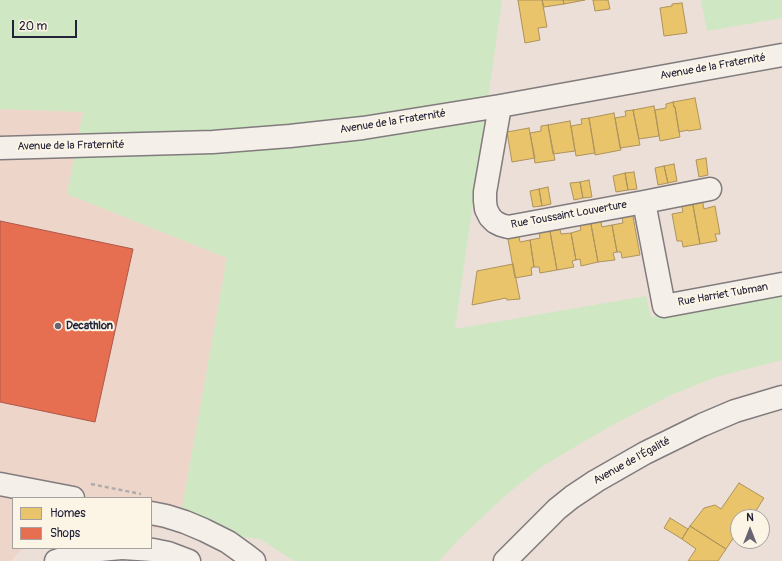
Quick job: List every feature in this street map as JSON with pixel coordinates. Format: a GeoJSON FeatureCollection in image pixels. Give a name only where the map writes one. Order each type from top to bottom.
{"type":"FeatureCollection","features":[{"type":"Feature","properties":{"kind":"street","name":"Avenue de la Fraternité"},"geometry":{"type":"LineString","coordinates":[[0,148],[184,144],[263,139],[363,128],[500,106],[782,55]]}},
{"type":"Feature","properties":{"kind":"street","name":"Rue Toussaint Louverture"},"geometry":{"type":"LineString","coordinates":[[500,106],[485,192],[485,201],[486,209],[490,217],[501,225],[508,227],[710,189]]}},
{"type":"Feature","properties":{"kind":"street","name":"Rue Harriet Tubman"},"geometry":{"type":"LineString","coordinates":[[644,202],[664,306],[782,284]]}},
{"type":"Feature","properties":{"kind":"street","name":"Avenue de l'Égalité"},"geometry":{"type":"LineString","coordinates":[[505,561],[557,509],[596,481],[645,453],[702,425],[735,411],[782,397]]}},
{"type":"Feature","properties":{"kind":"street"},"geometry":{"type":"LineString","coordinates":[[0,484],[68,497]]}},
{"type":"Feature","properties":{"kind":"street"},"geometry":{"type":"LineString","coordinates":[[152,513],[166,516],[204,530],[228,542],[254,561]]}},
{"type":"Feature","properties":{"kind":"street"},"geometry":{"type":"LineString","coordinates":[[56,561],[74,554],[111,549]]}},
{"type":"Feature","properties":{"kind":"street"},"geometry":{"type":"LineString","coordinates":[[138,549],[168,553],[189,561]]}},
{"type":"Feature","properties":{"kind":"shaded area"},"geometry":{"type":"Polygon","coordinates":[[[0,109],[83,111],[67,194],[227,258],[178,530],[152,528],[152,497],[12,497],[12,549],[22,549],[11,561],[0,561],[0,109]]]}},
{"type":"Feature","properties":{"kind":"green space"},"geometry":{"type":"Polygon","coordinates":[[[0,0],[502,0],[455,329],[646,296],[651,317],[782,293],[782,360],[716,377],[671,395],[618,422],[578,445],[540,468],[507,494],[460,538],[439,561],[294,561],[260,539],[178,530],[227,258],[67,194],[83,112],[0,109],[0,0]]]}},
{"type":"Feature","properties":{"kind":"green space"},"geometry":{"type":"Polygon","coordinates":[[[701,0],[782,0],[782,18],[707,31],[701,0]]]}},
{"type":"Feature","properties":{"kind":"building: Homes"},"geometry":{"type":"Polygon","coordinates":[[[518,0],[542,0],[547,27],[538,28],[540,40],[525,43],[518,0]]]}},
{"type":"Feature","properties":{"kind":"building: Homes"},"geometry":{"type":"Polygon","coordinates":[[[542,0],[563,0],[564,4],[544,7],[542,0]]]}},
{"type":"Feature","properties":{"kind":"building: Homes"},"geometry":{"type":"Polygon","coordinates":[[[563,0],[585,0],[564,4],[563,0]]]}},
{"type":"Feature","properties":{"kind":"building: Homes"},"geometry":{"type":"Polygon","coordinates":[[[593,0],[608,0],[610,9],[595,11],[593,0]]]}},
{"type":"Feature","properties":{"kind":"building: Homes"},"geometry":{"type":"Polygon","coordinates":[[[682,3],[687,33],[664,36],[660,8],[672,6],[672,4],[682,3]]]}},
{"type":"Feature","properties":{"kind":"building: Homes"},"geometry":{"type":"Polygon","coordinates":[[[695,98],[701,129],[679,132],[673,102],[695,98]]]}},
{"type":"Feature","properties":{"kind":"building: Homes"},"geometry":{"type":"Polygon","coordinates":[[[673,102],[680,137],[660,141],[655,110],[666,108],[666,104],[673,102]]]}},
{"type":"Feature","properties":{"kind":"building: Homes"},"geometry":{"type":"Polygon","coordinates":[[[654,106],[659,136],[639,139],[633,110],[654,106]]]}},
{"type":"Feature","properties":{"kind":"building: Homes"},"geometry":{"type":"Polygon","coordinates":[[[633,110],[640,145],[620,148],[615,118],[626,116],[625,111],[633,110]]]}},
{"type":"Feature","properties":{"kind":"building: Homes"},"geometry":{"type":"Polygon","coordinates":[[[614,113],[621,150],[595,155],[589,118],[614,113]]]}},
{"type":"Feature","properties":{"kind":"building: Homes"},"geometry":{"type":"Polygon","coordinates":[[[589,118],[595,153],[576,156],[571,126],[582,124],[581,119],[589,118]]]}},
{"type":"Feature","properties":{"kind":"building: Homes"},"geometry":{"type":"Polygon","coordinates":[[[570,121],[575,151],[553,154],[548,125],[570,121]]]}},
{"type":"Feature","properties":{"kind":"building: Homes"},"geometry":{"type":"Polygon","coordinates":[[[548,125],[555,160],[535,163],[530,133],[541,131],[541,126],[548,125]]]}},
{"type":"Feature","properties":{"kind":"building: Homes"},"geometry":{"type":"Polygon","coordinates":[[[529,128],[535,158],[512,162],[507,132],[529,128]]]}},
{"type":"Feature","properties":{"kind":"building: Homes"},"geometry":{"type":"Polygon","coordinates":[[[706,158],[708,175],[699,177],[696,160],[706,158]]]}},
{"type":"Feature","properties":{"kind":"building: Homes"},"geometry":{"type":"Polygon","coordinates":[[[674,164],[677,181],[668,183],[664,166],[674,164]]]}},
{"type":"Feature","properties":{"kind":"building: Homes"},"geometry":{"type":"Polygon","coordinates":[[[664,166],[668,183],[658,185],[655,168],[664,166]]]}},
{"type":"Feature","properties":{"kind":"building: Homes"},"geometry":{"type":"Polygon","coordinates":[[[634,172],[637,189],[628,190],[625,173],[634,172]]]}},
{"type":"Feature","properties":{"kind":"building: Homes"},"geometry":{"type":"Polygon","coordinates":[[[625,173],[628,190],[616,192],[613,176],[625,173]]]}},
{"type":"Feature","properties":{"kind":"building: Homes"},"geometry":{"type":"Polygon","coordinates":[[[589,180],[592,197],[583,198],[580,182],[589,180]]]}},
{"type":"Feature","properties":{"kind":"building: Homes"},"geometry":{"type":"Polygon","coordinates":[[[580,182],[583,198],[574,200],[570,183],[580,182]]]}},
{"type":"Feature","properties":{"kind":"building: Homes"},"geometry":{"type":"Polygon","coordinates":[[[548,187],[551,204],[542,206],[539,189],[548,187]]]}},
{"type":"Feature","properties":{"kind":"building: Homes"},"geometry":{"type":"Polygon","coordinates":[[[539,189],[542,206],[533,207],[530,191],[539,189]]]}},
{"type":"Feature","properties":{"kind":"building: Homes"},"geometry":{"type":"Polygon","coordinates":[[[702,198],[704,209],[715,206],[720,234],[715,234],[717,241],[700,244],[692,200],[702,198]]]}},
{"type":"Feature","properties":{"kind":"building: Homes"},"geometry":{"type":"Polygon","coordinates":[[[692,200],[700,244],[683,247],[682,241],[677,241],[672,214],[683,212],[681,202],[692,200]]]}},
{"type":"Feature","properties":{"kind":"building: Homes"},"geometry":{"type":"Polygon","coordinates":[[[632,211],[640,255],[622,258],[621,252],[617,252],[612,225],[623,223],[621,213],[632,211]]]}},
{"type":"Feature","properties":{"kind":"building: Homes"},"geometry":{"type":"Polygon","coordinates":[[[600,217],[602,227],[612,225],[617,252],[613,253],[615,260],[598,262],[590,219],[600,217]]]}},
{"type":"Feature","properties":{"kind":"building: Homes"},"geometry":{"type":"Polygon","coordinates":[[[590,219],[598,262],[581,266],[580,259],[576,260],[571,233],[581,230],[579,221],[590,219]]]}},
{"type":"Feature","properties":{"kind":"building: Homes"},"geometry":{"type":"Polygon","coordinates":[[[559,225],[561,234],[571,233],[576,260],[572,261],[574,267],[557,270],[549,226],[559,225]]]}},
{"type":"Feature","properties":{"kind":"building: Homes"},"geometry":{"type":"Polygon","coordinates":[[[549,226],[557,270],[540,273],[539,267],[534,267],[530,240],[540,238],[538,228],[549,226]]]}},
{"type":"Feature","properties":{"kind":"building: Homes"},"geometry":{"type":"Polygon","coordinates":[[[518,232],[520,242],[530,240],[534,267],[531,268],[532,275],[515,278],[507,234],[518,232]]]}},
{"type":"Feature","properties":{"kind":"building: Homes"},"geometry":{"type":"Polygon","coordinates":[[[513,264],[520,299],[507,300],[506,298],[472,305],[477,271],[513,264]]]}},
{"type":"Feature","properties":{"kind":"building: Homes"},"geometry":{"type":"Polygon","coordinates":[[[739,483],[764,498],[757,509],[730,509],[730,543],[726,549],[690,526],[704,508],[715,505],[721,509],[739,483]]]}},
{"type":"Feature","properties":{"kind":"building: Homes"},"geometry":{"type":"Polygon","coordinates":[[[670,518],[688,529],[682,539],[664,528],[670,518]]]}},
{"type":"Feature","properties":{"kind":"building: Homes"},"geometry":{"type":"Polygon","coordinates":[[[690,526],[726,549],[718,561],[688,561],[696,549],[682,539],[690,526]]]}},
{"type":"Feature","properties":{"kind":"building: Shops","name":"Decathlon"},"geometry":{"type":"Polygon","coordinates":[[[0,221],[133,249],[95,422],[0,402],[0,221]]]}},
{"type":"Feature","properties":{"kind":"place","name":"Decathlon"},"geometry":{"type":"Point","coordinates":[58,326]}}]}
